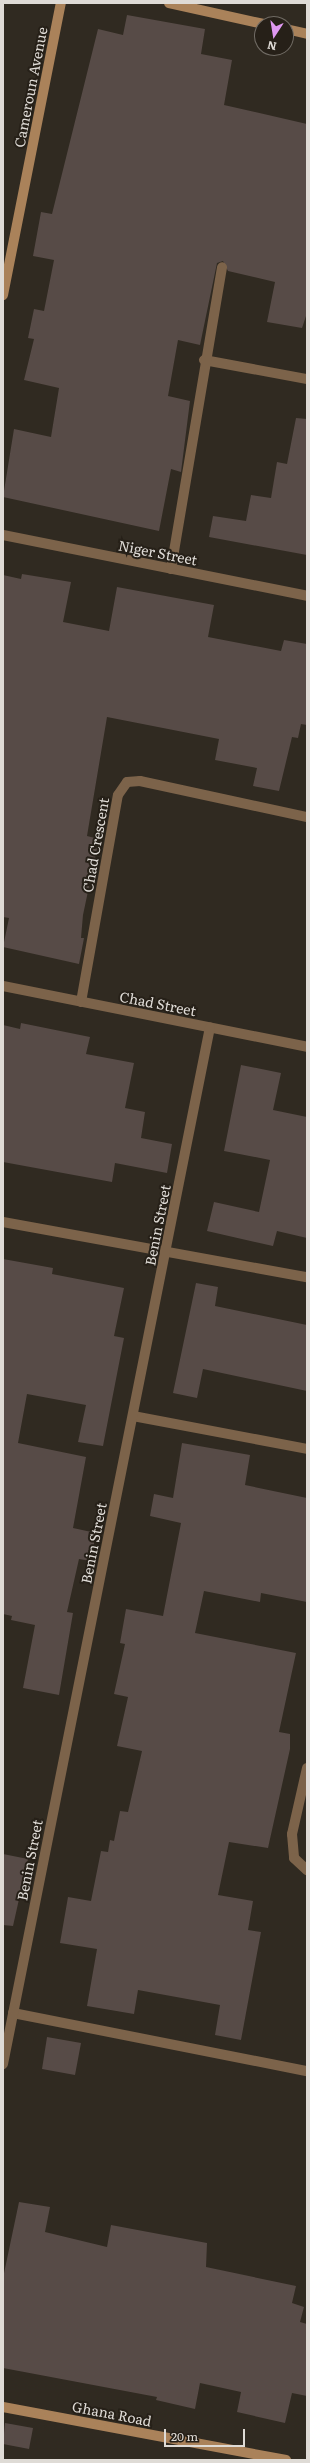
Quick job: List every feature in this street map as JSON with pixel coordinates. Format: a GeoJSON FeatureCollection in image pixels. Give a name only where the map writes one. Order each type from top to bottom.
{"type":"FeatureCollection","features":[{"type":"Feature","properties":{"kind":"street","name":"Cameroun Avenue"},"geometry":{"type":"LineString","coordinates":[[3,295],[61,3]]}},
{"type":"Feature","properties":{"kind":"street"},"geometry":{"type":"LineString","coordinates":[[169,3],[254,22]]}},
{"type":"Feature","properties":{"kind":"street"},"geometry":{"type":"LineString","coordinates":[[294,31],[307,34]]}},
{"type":"Feature","properties":{"kind":"street"},"geometry":{"type":"LineString","coordinates":[[171,569],[204,360],[222,267]]}},
{"type":"Feature","properties":{"kind":"street"},"geometry":{"type":"LineString","coordinates":[[204,360],[307,379]]}},
{"type":"Feature","properties":{"kind":"street","name":"Niger Street"},"geometry":{"type":"LineString","coordinates":[[3,535],[307,596]]}},
{"type":"Feature","properties":{"kind":"street","name":"Chad Crescent"},"geometry":{"type":"LineString","coordinates":[[81,1002],[118,795],[127,782],[140,781],[307,817]]}},
{"type":"Feature","properties":{"kind":"street","name":"Chad Street"},"geometry":{"type":"LineString","coordinates":[[3,986],[307,1047]]}},
{"type":"Feature","properties":{"kind":"street","name":"Benin Street"},"geometry":{"type":"LineString","coordinates":[[3,2064],[210,1027]]}},
{"type":"Feature","properties":{"kind":"street"},"geometry":{"type":"LineString","coordinates":[[3,1222],[307,1278]]}},
{"type":"Feature","properties":{"kind":"street"},"geometry":{"type":"LineString","coordinates":[[133,1416],[307,1450]]}},
{"type":"Feature","properties":{"kind":"street"},"geometry":{"type":"LineString","coordinates":[[307,1768],[292,1834],[294,1858],[307,1870]]}},
{"type":"Feature","properties":{"kind":"street"},"geometry":{"type":"LineString","coordinates":[[13,2013],[307,2071]]}},
{"type":"Feature","properties":{"kind":"street","name":"Ghana Road"},"geometry":{"type":"LineString","coordinates":[[3,2407],[286,2460]]}},
{"type":"Feature","properties":{"kind":"building"},"geometry":{"type":"Polygon","coordinates":[[[127,15],[205,29],[201,54],[232,60],[224,105],[307,124],[307,313],[302,328],[267,322],[275,282],[228,271],[223,261],[217,263],[200,345],[178,340],[168,396],[190,401],[181,472],[171,469],[159,531],[3,497],[14,429],[51,437],[59,388],[24,380],[34,339],[28,338],[34,309],[44,311],[54,260],[33,256],[41,212],[52,214],[98,29],[123,35],[127,15]]]}},
{"type":"Feature","properties":{"kind":"building"},"geometry":{"type":"Polygon","coordinates":[[[296,418],[307,419],[307,555],[209,537],[213,516],[246,521],[251,495],[271,498],[277,462],[287,464],[296,418]]]}},
{"type":"Feature","properties":{"kind":"building"},"geometry":{"type":"Polygon","coordinates":[[[22,574],[71,582],[63,622],[109,631],[117,587],[214,605],[208,637],[281,651],[284,640],[307,644],[307,725],[301,724],[298,738],[292,737],[279,791],[253,786],[257,768],[215,760],[219,739],[107,717],[87,836],[99,839],[83,915],[81,938],[84,938],[79,964],[3,947],[9,918],[3,917],[3,575],[21,579],[22,574]]]}},
{"type":"Feature","properties":{"kind":"building"},"geometry":{"type":"Polygon","coordinates":[[[21,1023],[90,1037],[86,1054],[134,1063],[125,1108],[145,1112],[141,1138],[172,1144],[167,1173],[115,1163],[112,1182],[3,1162],[3,1025],[20,1029],[21,1023]]]}},
{"type":"Feature","properties":{"kind":"building"},"geometry":{"type":"Polygon","coordinates":[[[241,1065],[281,1073],[273,1110],[307,1117],[307,1238],[277,1231],[273,1246],[207,1231],[214,1202],[259,1212],[270,1160],[224,1151],[241,1065]]]}},
{"type":"Feature","properties":{"kind":"building"},"geometry":{"type":"Polygon","coordinates":[[[3,1259],[53,1268],[52,1274],[124,1288],[114,1336],[124,1338],[103,1446],[78,1442],[86,1405],[27,1394],[18,1443],[86,1457],[73,1528],[96,1533],[91,1561],[79,1559],[67,1612],[73,1613],[59,1695],[23,1688],[35,1625],[11,1620],[12,1616],[3,1614],[3,1259]]]}},
{"type":"Feature","properties":{"kind":"building"},"geometry":{"type":"Polygon","coordinates":[[[196,1283],[218,1287],[215,1306],[307,1325],[307,1391],[203,1369],[197,1398],[173,1393],[196,1283]]]}},
{"type":"Feature","properties":{"kind":"building"},"geometry":{"type":"Polygon","coordinates":[[[182,1443],[250,1455],[245,1485],[307,1498],[307,1602],[261,1593],[260,1602],[204,1591],[195,1633],[296,1653],[279,1732],[290,1734],[290,1749],[268,1848],[229,1842],[218,1895],[253,1901],[248,1930],[261,1932],[241,2040],[215,2035],[220,2005],[138,1990],[134,2014],[87,2006],[97,1949],[60,1943],[68,1897],[91,1901],[101,1851],[108,1852],[110,1840],[114,1841],[120,1811],[128,1812],[142,1751],[117,1746],[128,1697],[114,1694],[125,1644],[120,1643],[126,1609],[163,1616],[181,1523],[150,1516],[154,1494],[173,1498],[182,1443]]]}},
{"type":"Feature","properties":{"kind":"building"},"geometry":{"type":"Polygon","coordinates":[[[3,1854],[28,1859],[13,1926],[3,1925],[3,1854]]]}},
{"type":"Feature","properties":{"kind":"building"},"geometry":{"type":"Polygon","coordinates":[[[47,2037],[81,2043],[75,2075],[42,2069],[47,2037]]]}},
{"type":"Feature","properties":{"kind":"building"},"geometry":{"type":"Polygon","coordinates":[[[19,2202],[50,2207],[45,2232],[107,2247],[111,2225],[207,2243],[206,2267],[296,2286],[292,2303],[304,2307],[300,2322],[307,2324],[307,2396],[292,2393],[285,2423],[237,2412],[241,2392],[200,2383],[195,2409],[156,2400],[157,2397],[3,2368],[3,2278],[19,2202]]]}},
{"type":"Feature","properties":{"kind":"building"},"geometry":{"type":"Polygon","coordinates":[[[5,2423],[33,2428],[29,2449],[3,2444],[5,2423]]]}}]}
